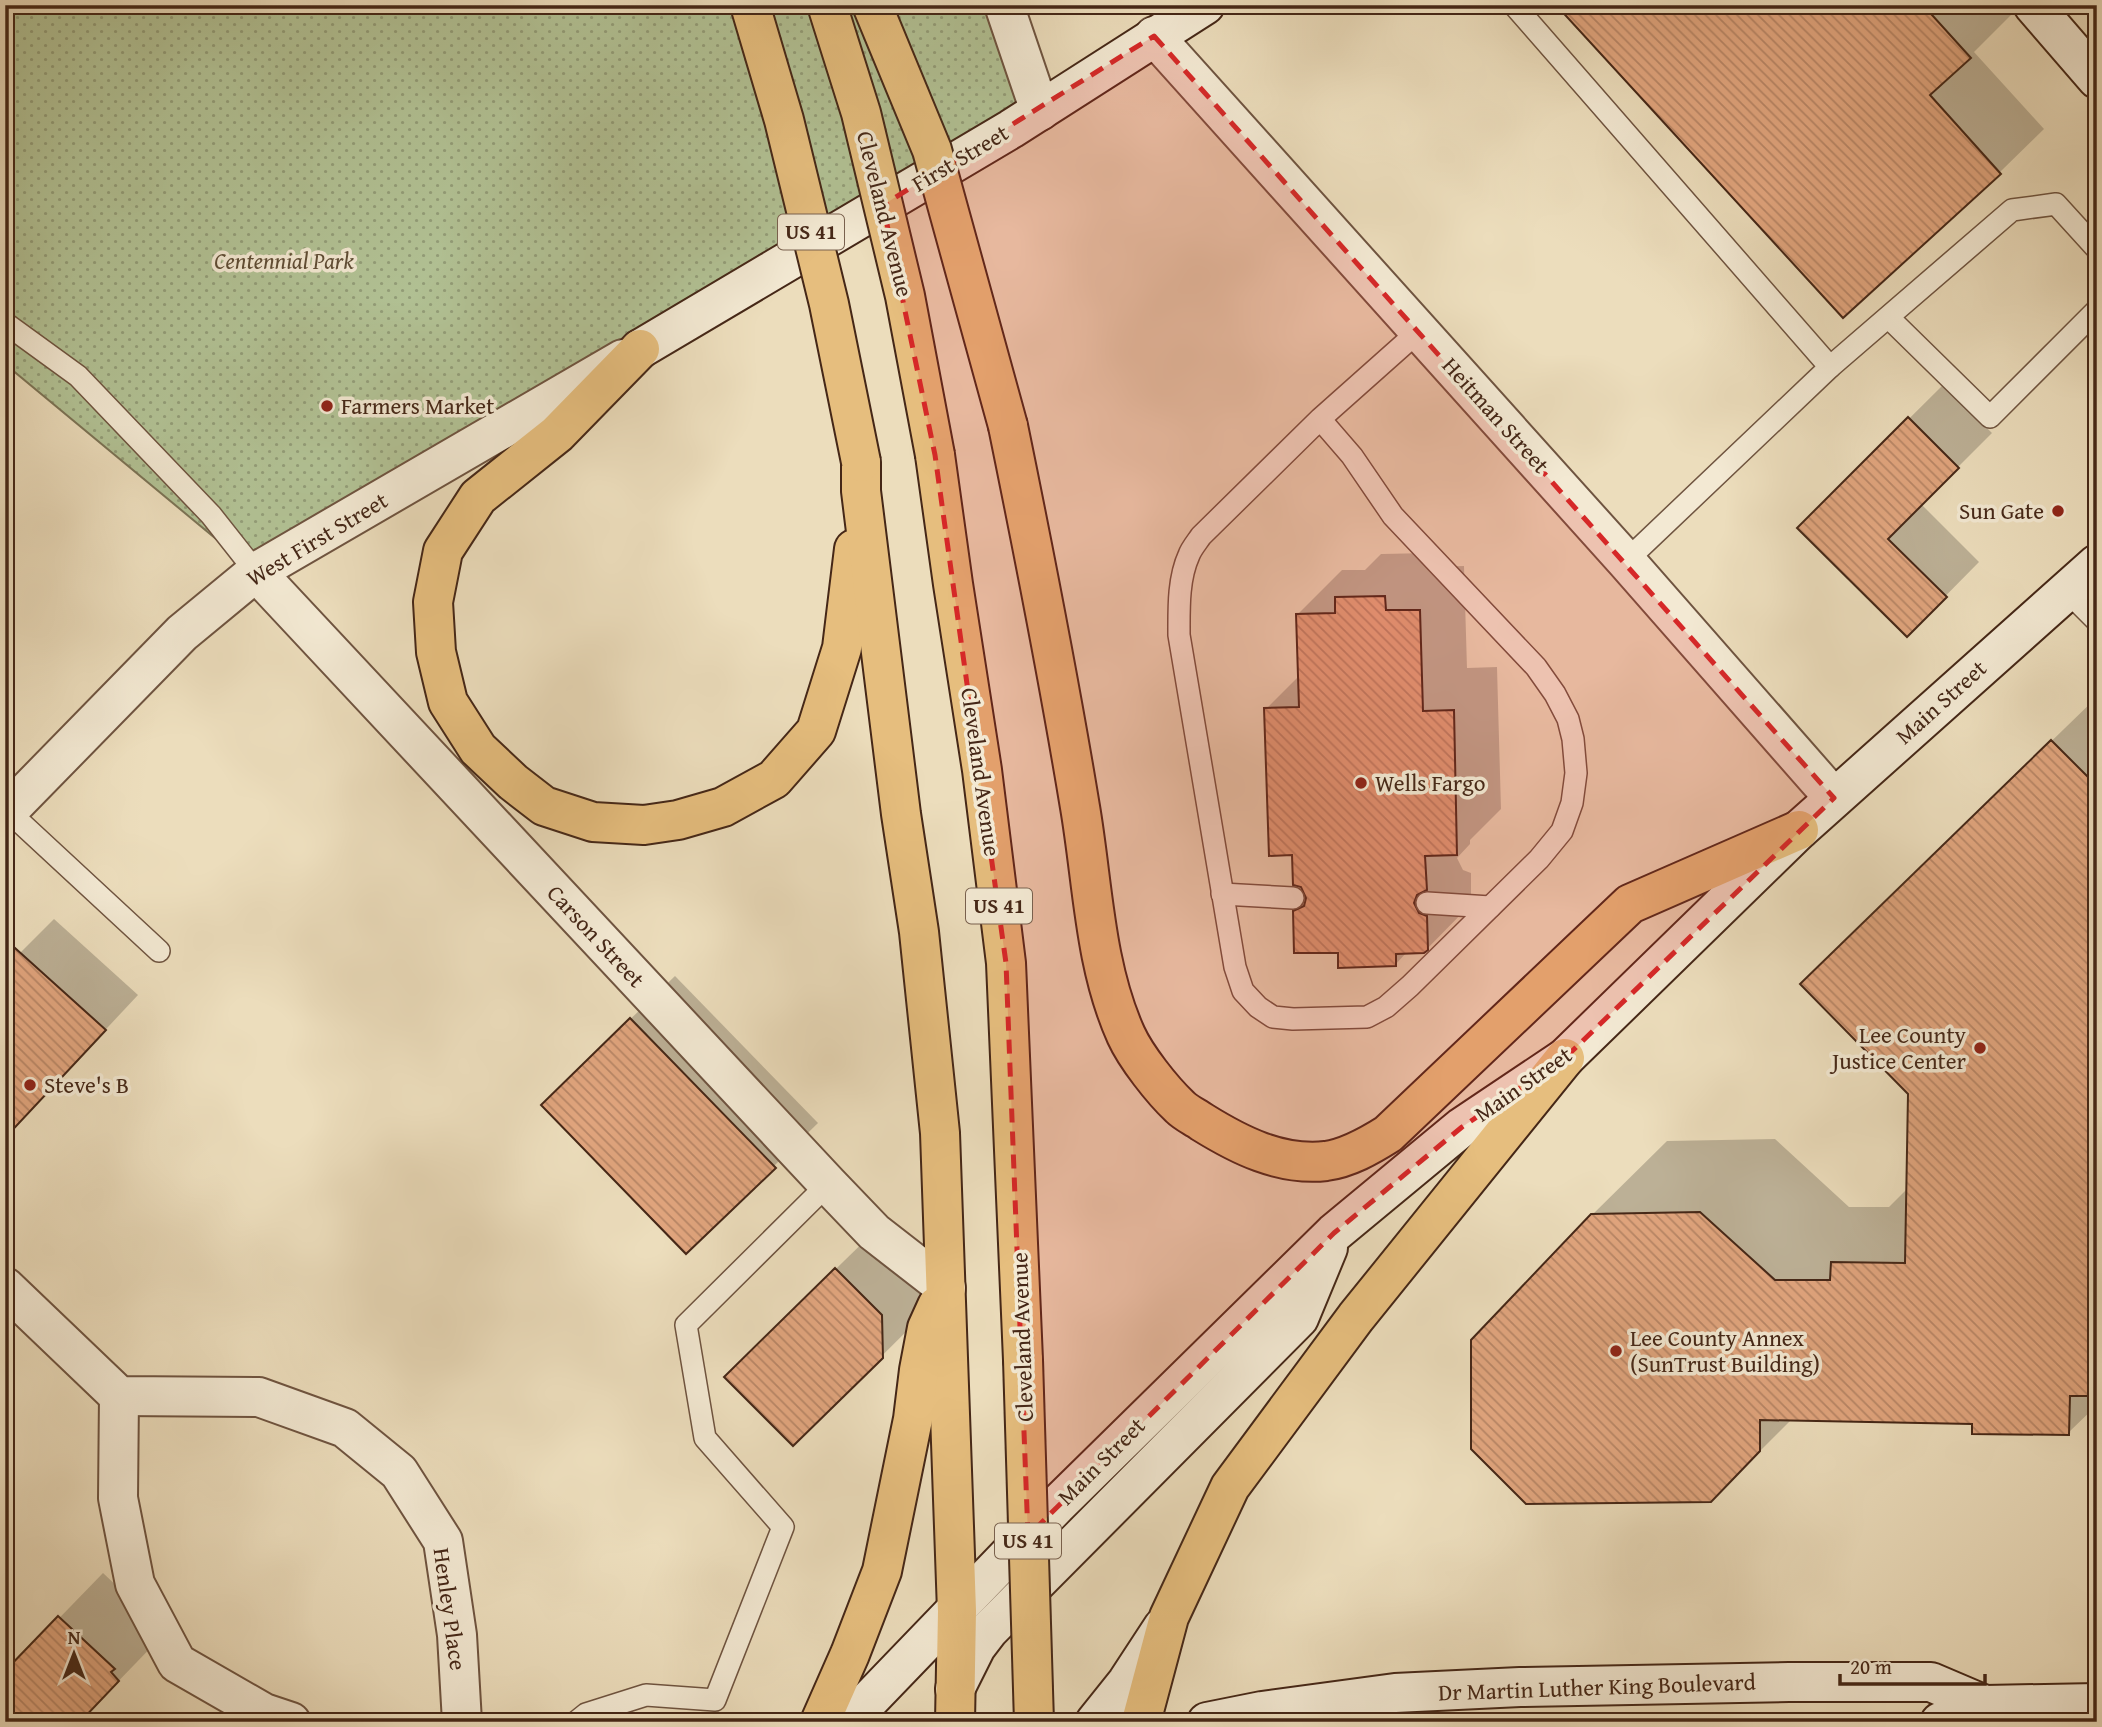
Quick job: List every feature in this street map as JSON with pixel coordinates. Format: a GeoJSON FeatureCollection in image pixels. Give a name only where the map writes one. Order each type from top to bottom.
{"type":"FeatureCollection","features":[{"type":"Feature","properties":{"kind":"main road","name":"US 41"},"geometry":{"type":"LineString","coordinates":[[750,5],[784,120],[829,304],[861,476],[901,814],[919,932],[940,1133],[957,1611],[955,1706]]}},
{"type":"Feature","properties":{"kind":"main road","name":"Cleveland Avenue"},"geometry":{"type":"LineString","coordinates":[[827,5],[860,113],[905,296],[935,455],[982,770],[1006,963],[1023,1360],[1034,1722]]}},
{"type":"Feature","properties":{"kind":"main road"},"geometry":{"type":"LineString","coordinates":[[872,5],[932,150],[1009,426],[1079,797],[1103,965],[1127,1036],[1152,1074],[1181,1108],[1224,1136],[1260,1153],[1293,1161],[1327,1161],[1364,1150],[1388,1134],[1630,904],[1799,830]]}},
{"type":"Feature","properties":{"kind":"main road"},"geometry":{"type":"LineString","coordinates":[[1004,5],[1040,111]]}},
{"type":"Feature","properties":{"kind":"main road","name":"First Street"},"geometry":{"type":"LineString","coordinates":[[640,349],[1040,111],[1205,5]]}},
{"type":"Feature","properties":{"kind":"main road"},"geometry":{"type":"LineString","coordinates":[[2033,5],[2092,79]]}},
{"type":"Feature","properties":{"kind":"main road","name":"Heitman Street"},"geometry":{"type":"LineString","coordinates":[[1154,36],[1420,330],[1834,798]]}},
{"type":"Feature","properties":{"kind":"main road"},"geometry":{"type":"LineString","coordinates":[[640,349],[557,435],[478,497],[443,551],[433,602],[436,652],[448,702],[478,749],[544,806],[593,822],[644,825],[678,820],[723,807],[774,779],[816,732],[842,648],[861,476]]}},
{"type":"Feature","properties":{"kind":"main road","name":"West First Street"},"geometry":{"type":"LineString","coordinates":[[7,812],[182,633],[256,572],[640,349]]}},
{"type":"Feature","properties":{"kind":"main road","name":"Main Street"},"geometry":{"type":"LineString","coordinates":[[848,1722],[1056,1506],[1334,1233],[1462,1127],[1565,1058],[1799,830],[2097,564]]}},
{"type":"Feature","properties":{"kind":"main road","name":"Carson Street"},"geometry":{"type":"LineString","coordinates":[[256,572],[874,1232],[946,1288]]}},
{"type":"Feature","properties":{"kind":"main road"},"geometry":{"type":"LineString","coordinates":[[1095,1722],[1127,1682],[1170,1617],[1230,1487],[1356,1317],[1565,1058]]}},
{"type":"Feature","properties":{"kind":"main road"},"geometry":{"type":"LineString","coordinates":[[955,1706],[976,1647],[989,1630],[1298,1318],[1334,1233]]}},
{"type":"Feature","properties":{"kind":"main road"},"geometry":{"type":"LineString","coordinates":[[5,1287],[119,1396],[118,1498],[135,1584],[177,1663],[264,1713],[291,1722]]}},
{"type":"Feature","properties":{"kind":"main road"},"geometry":{"type":"LineString","coordinates":[[820,1722],[850,1654],[881,1571],[914,1419],[926,1328],[946,1288]]}},
{"type":"Feature","properties":{"kind":"main road","name":"Henley Place"},"geometry":{"type":"LineString","coordinates":[[119,1396],[258,1397],[345,1428],[398,1472],[443,1541],[457,1635],[462,1722]]}},
{"type":"Feature","properties":{"kind":"main road"},"geometry":{"type":"LineString","coordinates":[[1141,1722],[1170,1617]]}},
{"type":"Feature","properties":{"kind":"main road","name":"Dr Martin Luther King Boulevard"},"geometry":{"type":"LineString","coordinates":[[1208,1722],[1262,1711],[1395,1693],[1521,1687],[1789,1682],[1931,1682],[1985,1713]]}},
{"type":"Feature","properties":{"kind":"main road","name":"Dr Martin Luther King Boulevard"},"geometry":{"type":"LineString","coordinates":[[1940,1722],[1985,1713],[2097,1703]]}},
{"type":"Feature","properties":{"kind":"lane"},"geometry":{"type":"LineString","coordinates":[[1514,5],[1830,368]]}},
{"type":"Feature","properties":{"kind":"lane"},"geometry":{"type":"LineString","coordinates":[[1626,561],[1830,368],[2012,210],[2056,204],[2097,249]]}},
{"type":"Feature","properties":{"kind":"lane"},"geometry":{"type":"LineString","coordinates":[[1889,318],[1990,418],[2097,310]]}},
{"type":"Feature","properties":{"kind":"lane"},"geometry":{"type":"LineString","coordinates":[[5,323],[78,376],[211,515],[256,572]]}},
{"type":"Feature","properties":{"kind":"lane"},"geometry":{"type":"LineString","coordinates":[[1320,419],[1352,456],[1393,516],[1536,667],[1568,719],[1576,773],[1572,803],[1562,831],[1539,859],[1386,1007],[1367,1017],[1293,1019],[1273,1017],[1258,1007],[1243,991],[1235,967],[1183,661],[1179,635],[1179,604],[1189,554],[1201,536],[1320,419],[1420,330]]}},
{"type":"Feature","properties":{"kind":"lane"},"geometry":{"type":"LineString","coordinates":[[2067,591],[2097,621]]}},
{"type":"Feature","properties":{"kind":"lane"},"geometry":{"type":"LineString","coordinates":[[7,812],[159,951]]}},
{"type":"Feature","properties":{"kind":"lane"},"geometry":{"type":"LineString","coordinates":[[1222,894],[1293,898]]}},
{"type":"Feature","properties":{"kind":"lane"},"geometry":{"type":"LineString","coordinates":[[1427,902],[1490,906]]}},
{"type":"Feature","properties":{"kind":"lane"},"geometry":{"type":"LineString","coordinates":[[576,1722],[586,1714],[646,1695],[715,1700],[783,1527],[705,1438],[687,1325],[828,1184]]}},
{"type":"Feature","properties":{"kind":"highlighted area"},"geometry":{"type":"Polygon","coordinates":[[[1154,36],[1834,798],[1565,1058],[1462,1127],[1334,1233],[1028,1536],[1006,963],[935,455],[883,205],[1154,36]]]}},
{"type":"Feature","properties":{"kind":"green space","name":"Centennial Park"},"geometry":{"type":"Polygon","coordinates":[[[5,5],[1004,5],[1040,111],[256,572],[5,364],[5,5]]]}},
{"type":"Feature","properties":{"kind":"building"},"geometry":{"type":"Polygon","coordinates":[[[1556,5],[1923,5],[1971,58],[1930,95],[2001,174],[1843,318],[1556,5]]]}},
{"type":"Feature","properties":{"kind":"building"},"geometry":{"type":"Polygon","coordinates":[[[1908,417],[1959,468],[1888,539],[1947,597],[1907,637],[1797,528],[1908,417]]]}},
{"type":"Feature","properties":{"kind":"building","name":"Wells Fargo"},"geometry":{"type":"Polygon","coordinates":[[[1385,596],[1386,610],[1420,610],[1423,711],[1454,710],[1457,855],[1425,856],[1427,890],[1417,895],[1414,903],[1419,913],[1427,916],[1428,950],[1424,953],[1396,954],[1396,966],[1338,968],[1338,953],[1294,953],[1293,911],[1304,906],[1306,898],[1301,887],[1293,885],[1292,855],[1269,856],[1264,708],[1299,707],[1296,614],[1335,613],[1335,597],[1385,596]]]}},
{"type":"Feature","properties":{"kind":"building"},"geometry":{"type":"Polygon","coordinates":[[[2051,740],[2097,786],[2097,1396],[2070,1396],[2069,1435],[1972,1434],[1972,1424],[1760,1420],[1760,1451],[1711,1502],[1526,1504],[1471,1449],[1471,1340],[1591,1214],[1700,1212],[1775,1280],[1830,1280],[1831,1262],[1905,1263],[1908,1094],[1800,984],[2051,740]]]}},
{"type":"Feature","properties":{"kind":"building","name":"Steve's B"},"geometry":{"type":"Polygon","coordinates":[[[5,939],[106,1030],[5,1138],[5,939]]]}},
{"type":"Feature","properties":{"kind":"building"},"geometry":{"type":"Polygon","coordinates":[[[630,1018],[776,1168],[686,1254],[541,1105],[630,1018]]]}},
{"type":"Feature","properties":{"kind":"building"},"geometry":{"type":"Polygon","coordinates":[[[835,1268],[882,1315],[883,1358],[793,1446],[724,1377],[835,1268]]]}},
{"type":"Feature","properties":{"kind":"building"},"geometry":{"type":"Polygon","coordinates":[[[58,1616],[115,1669],[111,1672],[119,1681],[80,1722],[5,1722],[5,1671],[58,1616]]]}},
{"type":"Feature","properties":{"kind":"place","name":"Farmers Market"},"geometry":{"type":"Point","coordinates":[327,406]}},
{"type":"Feature","properties":{"kind":"place","name":"Sun Gate"},"geometry":{"type":"Point","coordinates":[2058,511]}},
{"type":"Feature","properties":{"kind":"place","name":"Wells Fargo"},"geometry":{"type":"Point","coordinates":[1361,783]}},
{"type":"Feature","properties":{"kind":"place","name":"Lee County Justice Center"},"geometry":{"type":"Point","coordinates":[1980,1048]}},
{"type":"Feature","properties":{"kind":"place","name":"Steve's B"},"geometry":{"type":"Point","coordinates":[30,1085]}},
{"type":"Feature","properties":{"kind":"place","name":"Lee County Annex (SunTrust Building)"},"geometry":{"type":"Point","coordinates":[1616,1351]}}]}
